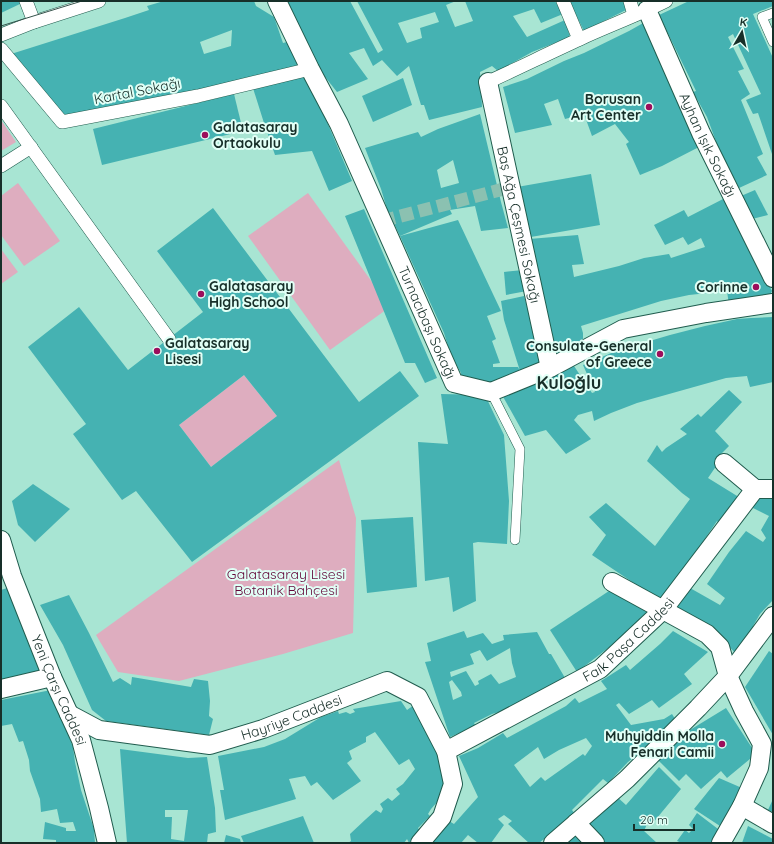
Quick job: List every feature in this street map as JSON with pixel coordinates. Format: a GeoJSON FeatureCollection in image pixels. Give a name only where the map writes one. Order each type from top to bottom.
{"type":"FeatureCollection","features":[{"type":"Feature","properties":{"kind":"street"},"geometry":{"type":"LineString","coordinates":[[26,1],[34,22]]}},
{"type":"Feature","properties":{"kind":"street"},"geometry":{"type":"LineString","coordinates":[[1,35],[34,22],[100,1]]}},
{"type":"Feature","properties":{"kind":"street","name":"Turnacıbaşı Sokağı"},"geometry":{"type":"LineString","coordinates":[[277,1],[339,124],[454,383],[492,392]]}},
{"type":"Feature","properties":{"kind":"street"},"geometry":{"type":"LineString","coordinates":[[563,1],[579,39]]}},
{"type":"Feature","properties":{"kind":"street","name":"Ayhan Işık Sokağı"},"geometry":{"type":"LineString","coordinates":[[630,1],[641,13],[773,278]]}},
{"type":"Feature","properties":{"kind":"street"},"geometry":{"type":"LineString","coordinates":[[488,82],[579,39],[666,1]]}},
{"type":"Feature","properties":{"kind":"street","name":"Kartal Sokağı"},"geometry":{"type":"LineString","coordinates":[[1,49],[62,122],[198,96],[310,69]]}},
{"type":"Feature","properties":{"kind":"street","name":"Baş Ağa Çeşmesi Sokağı"},"geometry":{"type":"LineString","coordinates":[[488,82],[550,368]]}},
{"type":"Feature","properties":{"kind":"street"},"geometry":{"type":"LineString","coordinates":[[1,106],[169,339]]}},
{"type":"Feature","properties":{"kind":"street"},"geometry":{"type":"LineString","coordinates":[[1,166],[31,147]]}},
{"type":"Feature","properties":{"kind":"street"},"geometry":{"type":"LineString","coordinates":[[492,392],[550,368],[623,329],[706,313],[773,303]]}},
{"type":"Feature","properties":{"kind":"street"},"geometry":{"type":"LineString","coordinates":[[724,464],[755,489],[773,489]]}},
{"type":"Feature","properties":{"kind":"street","name":"Faik Paşa Caddesi"},"geometry":{"type":"LineString","coordinates":[[446,751],[600,669],[663,610],[755,489]]}},
{"type":"Feature","properties":{"kind":"street","name":"Yeni Çarşı Caddesi"},"geometry":{"type":"LineString","coordinates":[[1,540],[6,577],[81,740],[107,843]]}},
{"type":"Feature","properties":{"kind":"street"},"geometry":{"type":"LineString","coordinates":[[612,582],[707,634],[720,647],[728,676],[744,711],[762,744],[759,768],[742,806],[721,843]]}},
{"type":"Feature","properties":{"kind":"street"},"geometry":{"type":"LineString","coordinates":[[553,843],[627,779],[698,708],[728,676],[773,616]]}},
{"type":"Feature","properties":{"kind":"street"},"geometry":{"type":"LineString","coordinates":[[1,689],[52,678]]}},
{"type":"Feature","properties":{"kind":"street","name":"Hayriye Caddesi"},"geometry":{"type":"LineString","coordinates":[[69,714],[99,730],[210,745],[263,729],[387,681],[418,697],[446,751],[453,784],[442,817],[420,843]]}},
{"type":"Feature","properties":{"kind":"street"},"geometry":{"type":"LineString","coordinates":[[81,740],[99,730]]}},
{"type":"Feature","properties":{"kind":"street"},"geometry":{"type":"LineString","coordinates":[[742,806],[773,824]]}},
{"type":"Feature","properties":{"kind":"street"},"geometry":{"type":"LineString","coordinates":[[576,823],[595,843]]}},
{"type":"Feature","properties":{"kind":"lane"},"geometry":{"type":"LineString","coordinates":[[773,13],[762,17],[773,42]]}},
{"type":"Feature","properties":{"kind":"lane"},"geometry":{"type":"LineString","coordinates":[[492,392],[520,449],[515,540]]}},
{"type":"Feature","properties":{"kind":"green space"},"geometry":{"type":"Polygon","coordinates":[[[1,120],[16,142],[1,151],[1,120]]]}},
{"type":"Feature","properties":{"kind":"green space"},"geometry":{"type":"Polygon","coordinates":[[[18,183],[60,241],[24,266],[1,235],[1,196],[18,183]]]}},
{"type":"Feature","properties":{"kind":"green space"},"geometry":{"type":"Polygon","coordinates":[[[308,193],[390,307],[330,350],[248,236],[308,193]]]}},
{"type":"Feature","properties":{"kind":"green space"},"geometry":{"type":"Polygon","coordinates":[[[1,249],[18,272],[1,284],[1,249]]]}},
{"type":"Feature","properties":{"kind":"green space"},"geometry":{"type":"Polygon","coordinates":[[[244,375],[277,416],[211,467],[179,425],[244,375]]]}},
{"type":"Feature","properties":{"kind":"green space","name":"Galatasaray Lisesi Botanik Bahçesi"},"geometry":{"type":"Polygon","coordinates":[[[339,460],[356,518],[353,633],[283,654],[179,681],[118,672],[96,635],[339,460]]]}},
{"type":"Feature","properties":{"kind":"building"},"geometry":{"type":"Polygon","coordinates":[[[1,1],[21,1],[22,3],[1,13],[1,1]]]}},
{"type":"Feature","properties":{"kind":"building"},"geometry":{"type":"Polygon","coordinates":[[[164,1],[254,1],[256,6],[274,17],[283,43],[291,41],[304,66],[215,87],[64,119],[11,54],[149,10],[147,6],[164,1]],[[232,30],[200,42],[204,54],[231,46],[232,30]]]}},
{"type":"Feature","properties":{"kind":"building"},"geometry":{"type":"Polygon","coordinates":[[[287,1],[350,1],[378,53],[383,50],[357,1],[456,1],[446,5],[455,27],[473,21],[465,1],[555,1],[563,14],[541,23],[534,9],[513,16],[527,37],[565,20],[570,37],[532,52],[498,71],[492,66],[480,72],[482,107],[429,120],[424,105],[421,105],[409,66],[397,76],[382,60],[373,66],[364,48],[349,53],[368,79],[337,92],[322,73],[287,1]],[[435,12],[398,23],[407,43],[422,38],[420,28],[439,22],[435,12]]]}},
{"type":"Feature","properties":{"kind":"building"},"geometry":{"type":"Polygon","coordinates":[[[569,1],[625,1],[628,9],[584,31],[569,1]]]}},
{"type":"Feature","properties":{"kind":"building"},"geometry":{"type":"Polygon","coordinates":[[[689,1],[773,1],[773,6],[753,14],[773,58],[773,157],[758,113],[753,114],[746,100],[761,94],[733,34],[728,37],[744,69],[738,71],[750,94],[741,100],[763,154],[757,157],[767,175],[739,188],[718,147],[707,117],[693,92],[696,91],[659,15],[689,1]]]}},
{"type":"Feature","properties":{"kind":"building"},"geometry":{"type":"Polygon","coordinates":[[[645,22],[699,147],[662,166],[640,175],[626,144],[629,142],[615,124],[592,136],[584,114],[565,119],[558,99],[544,104],[552,125],[515,133],[503,87],[527,79],[584,53],[645,22]]]}},
{"type":"Feature","properties":{"kind":"building"},"geometry":{"type":"Polygon","coordinates":[[[305,74],[352,181],[329,191],[312,151],[275,155],[252,85],[305,74]]]}},
{"type":"Feature","properties":{"kind":"building"},"geometry":{"type":"Polygon","coordinates":[[[403,78],[412,105],[373,122],[362,96],[403,78]]]}},
{"type":"Feature","properties":{"kind":"building","name":"Galatasaray Ortaokulu"},"geometry":{"type":"Polygon","coordinates":[[[234,94],[243,131],[102,165],[93,129],[234,94]]]}},
{"type":"Feature","properties":{"kind":"building"},"geometry":{"type":"Polygon","coordinates":[[[480,114],[508,228],[481,231],[475,206],[450,210],[452,214],[400,236],[387,209],[365,148],[418,132],[421,137],[438,129],[480,114]],[[453,160],[437,170],[441,188],[459,183],[453,160]]]}},
{"type":"Feature","properties":{"kind":"building"},"geometry":{"type":"Polygon","coordinates":[[[591,174],[600,225],[525,238],[517,187],[591,174]]]}},
{"type":"Feature","properties":{"kind":"building"},"geometry":{"type":"Polygon","coordinates":[[[755,190],[768,215],[752,219],[741,196],[755,190]]]}},
{"type":"Feature","properties":{"kind":"building"},"geometry":{"type":"Polygon","coordinates":[[[725,198],[772,291],[768,299],[729,305],[727,291],[689,295],[661,301],[581,326],[583,333],[583,345],[553,357],[529,239],[578,235],[584,264],[572,265],[574,277],[644,258],[669,254],[671,258],[705,247],[701,238],[688,245],[683,237],[665,245],[654,225],[684,210],[688,217],[725,198]]]}},
{"type":"Feature","properties":{"kind":"building","name":"Galatasaray High School"},"geometry":{"type":"Polygon","coordinates":[[[213,208],[359,402],[400,371],[419,396],[192,562],[136,491],[122,500],[73,434],[86,424],[28,347],[79,307],[128,370],[203,312],[157,251],[213,208]],[[244,375],[179,425],[211,467],[277,416],[244,375]]]}},
{"type":"Feature","properties":{"kind":"building"},"geometry":{"type":"Polygon","coordinates":[[[364,209],[437,378],[425,383],[415,363],[405,363],[345,216],[364,209]]]}},
{"type":"Feature","properties":{"kind":"building"},"geometry":{"type":"Polygon","coordinates":[[[458,220],[501,311],[487,316],[496,339],[492,341],[500,363],[493,364],[493,367],[518,367],[520,371],[504,320],[501,301],[524,296],[543,362],[496,385],[461,380],[461,373],[451,356],[444,333],[400,236],[458,220]]]}},
{"type":"Feature","properties":{"kind":"building"},"geometry":{"type":"Polygon","coordinates":[[[523,270],[527,291],[506,295],[504,272],[523,270]]]}},
{"type":"Feature","properties":{"kind":"building"},"geometry":{"type":"Polygon","coordinates":[[[773,317],[773,382],[750,387],[747,376],[726,378],[637,403],[594,421],[592,411],[578,415],[574,420],[591,439],[566,454],[546,430],[525,436],[501,393],[532,380],[535,385],[574,366],[592,393],[595,392],[583,365],[616,351],[670,335],[737,319],[773,317]]]}},
{"type":"Feature","properties":{"kind":"building"},"geometry":{"type":"Polygon","coordinates":[[[729,390],[742,402],[715,431],[729,446],[718,457],[721,459],[708,478],[742,499],[721,526],[717,521],[662,602],[592,555],[606,535],[589,517],[606,503],[655,546],[690,499],[647,461],[657,445],[662,452],[687,434],[680,429],[698,414],[701,417],[729,390]]]}},
{"type":"Feature","properties":{"kind":"building"},"geometry":{"type":"Polygon","coordinates":[[[441,394],[485,395],[504,435],[509,501],[507,544],[473,543],[476,601],[453,612],[449,577],[425,581],[418,442],[448,444],[441,394]]]}},
{"type":"Feature","properties":{"kind":"building"},"geometry":{"type":"Polygon","coordinates":[[[33,484],[70,509],[35,542],[18,525],[12,501],[33,484]]]}},
{"type":"Feature","properties":{"kind":"building"},"geometry":{"type":"Polygon","coordinates":[[[763,495],[773,497],[773,600],[760,614],[753,626],[756,628],[736,654],[713,629],[675,611],[690,588],[720,605],[725,598],[707,584],[729,552],[746,531],[763,542],[766,538],[761,530],[769,516],[751,507],[763,495]]]}},
{"type":"Feature","properties":{"kind":"building"},"geometry":{"type":"Polygon","coordinates":[[[413,517],[417,587],[367,593],[361,520],[413,517]]]}},
{"type":"Feature","properties":{"kind":"building"},"geometry":{"type":"Polygon","coordinates":[[[10,587],[30,648],[44,675],[1,685],[1,590],[10,587]]]}},
{"type":"Feature","properties":{"kind":"building"},"geometry":{"type":"Polygon","coordinates":[[[612,589],[651,615],[577,672],[550,630],[612,589]]]}},
{"type":"Feature","properties":{"kind":"building"},"geometry":{"type":"Polygon","coordinates":[[[69,595],[113,682],[120,678],[131,685],[132,677],[191,687],[194,679],[208,681],[210,701],[209,716],[213,719],[209,735],[106,721],[92,710],[63,645],[40,605],[69,595]]]}},
{"type":"Feature","properties":{"kind":"building"},"geometry":{"type":"Polygon","coordinates":[[[464,631],[467,638],[483,633],[492,644],[504,640],[503,635],[537,632],[568,683],[506,710],[492,714],[474,723],[476,726],[450,737],[425,662],[431,661],[427,643],[464,631]],[[510,648],[487,661],[480,650],[470,654],[474,664],[450,672],[451,677],[466,671],[475,686],[479,684],[478,681],[491,674],[499,684],[516,677],[510,648]],[[452,680],[449,682],[453,700],[462,696],[461,692],[452,680]]]}},
{"type":"Feature","properties":{"kind":"building"},"geometry":{"type":"Polygon","coordinates":[[[673,631],[708,652],[684,674],[692,684],[659,708],[652,700],[629,714],[619,703],[616,705],[631,725],[664,719],[672,714],[677,722],[628,762],[608,783],[603,779],[572,810],[575,814],[539,843],[529,843],[508,824],[512,821],[504,815],[498,819],[504,825],[491,843],[478,843],[468,835],[461,843],[425,843],[449,821],[454,824],[478,797],[459,756],[478,748],[503,733],[507,738],[566,706],[575,698],[579,703],[607,689],[601,681],[626,665],[630,670],[673,631]],[[586,738],[559,750],[544,759],[538,747],[514,765],[530,787],[541,777],[545,781],[583,754],[585,756],[592,746],[586,738]]]}},
{"type":"Feature","properties":{"kind":"building"},"geometry":{"type":"Polygon","coordinates":[[[769,651],[773,654],[773,735],[745,687],[769,651]]]}},
{"type":"Feature","properties":{"kind":"building"},"geometry":{"type":"Polygon","coordinates":[[[51,690],[73,747],[81,790],[94,829],[95,843],[56,843],[56,840],[43,839],[45,822],[66,828],[66,831],[76,831],[73,822],[60,823],[57,809],[41,812],[40,799],[30,771],[29,760],[23,741],[19,742],[12,724],[1,726],[1,700],[51,690]]]}},
{"type":"Feature","properties":{"kind":"building"},"geometry":{"type":"Polygon","coordinates":[[[401,701],[407,710],[414,705],[447,777],[446,792],[431,809],[428,814],[430,816],[418,828],[420,831],[409,843],[407,839],[404,843],[348,843],[351,841],[350,834],[366,819],[376,810],[381,813],[383,809],[380,804],[388,798],[392,801],[400,794],[396,789],[403,784],[415,769],[409,759],[399,765],[375,732],[366,737],[366,742],[349,751],[352,759],[347,763],[361,781],[333,800],[317,782],[311,786],[305,776],[289,779],[296,799],[225,820],[220,790],[224,790],[218,756],[264,747],[285,739],[321,717],[338,711],[339,714],[346,712],[350,714],[355,712],[353,709],[401,701]]]}},
{"type":"Feature","properties":{"kind":"building"},"geometry":{"type":"Polygon","coordinates":[[[726,708],[756,754],[727,778],[721,771],[701,789],[686,774],[679,781],[657,759],[685,733],[726,708]]]}},
{"type":"Feature","properties":{"kind":"building"},"geometry":{"type":"Polygon","coordinates":[[[120,749],[188,758],[207,757],[215,808],[216,832],[208,834],[207,843],[127,843],[120,749]],[[165,810],[165,817],[172,817],[171,839],[184,841],[188,810],[165,810]]]}},
{"type":"Feature","properties":{"kind":"building"},"geometry":{"type":"Polygon","coordinates":[[[659,767],[681,789],[652,824],[647,824],[644,831],[657,843],[601,843],[583,826],[616,796],[626,805],[659,767]]]}},
{"type":"Feature","properties":{"kind":"building"},"geometry":{"type":"Polygon","coordinates":[[[719,778],[742,788],[720,826],[694,809],[719,778]]]}},
{"type":"Feature","properties":{"kind":"building"},"geometry":{"type":"Polygon","coordinates":[[[773,799],[773,812],[768,810],[773,799]]]}},
{"type":"Feature","properties":{"kind":"building"},"geometry":{"type":"Polygon","coordinates":[[[697,813],[722,832],[716,843],[682,843],[677,841],[685,830],[689,833],[693,829],[689,825],[697,813]]]}},
{"type":"Feature","properties":{"kind":"building"},"geometry":{"type":"Polygon","coordinates":[[[303,816],[314,843],[244,843],[241,836],[303,816]]]}},
{"type":"Feature","properties":{"kind":"building"},"geometry":{"type":"Polygon","coordinates":[[[748,826],[773,839],[773,843],[742,843],[748,826]]]}},
{"type":"Feature","properties":{"kind":"building"},"geometry":{"type":"Polygon","coordinates":[[[579,831],[589,843],[565,843],[579,831]]]}},
{"type":"Feature","properties":{"kind":"building"},"geometry":{"type":"Polygon","coordinates":[[[226,835],[240,839],[241,843],[224,843],[226,835]]]}},
{"type":"Feature","properties":{"kind":"tunnel"},"geometry":{"type":"LineString","coordinates":[[382,221],[511,187]]}},
{"type":"Feature","properties":{"kind":"tram line"},"geometry":{"type":"LineString","coordinates":[[1,26],[82,1]]}},
{"type":"Feature","properties":{"kind":"place","name":"Borusan Art Center"},"geometry":{"type":"Point","coordinates":[649,107]}},
{"type":"Feature","properties":{"kind":"place","name":"Galatasaray Ortaokulu"},"geometry":{"type":"Point","coordinates":[205,135]}},
{"type":"Feature","properties":{"kind":"place","name":"Corinne"},"geometry":{"type":"Point","coordinates":[756,287]}},
{"type":"Feature","properties":{"kind":"place","name":"Galatasaray High School"},"geometry":{"type":"Point","coordinates":[201,294]}},
{"type":"Feature","properties":{"kind":"place","name":"Galatasaray Lisesi"},"geometry":{"type":"Point","coordinates":[157,351]}},
{"type":"Feature","properties":{"kind":"place","name":"Consulate-General of Greece"},"geometry":{"type":"Point","coordinates":[660,354]}},
{"type":"Feature","properties":{"kind":"place","name":"Muhyiddin Molla Fenari Camii"},"geometry":{"type":"Point","coordinates":[722,744]}},
{"type":"Feature","properties":{"kind":"district","name":"Kuloğlu"},"geometry":{"type":"Point","coordinates":[569,383]}}]}
